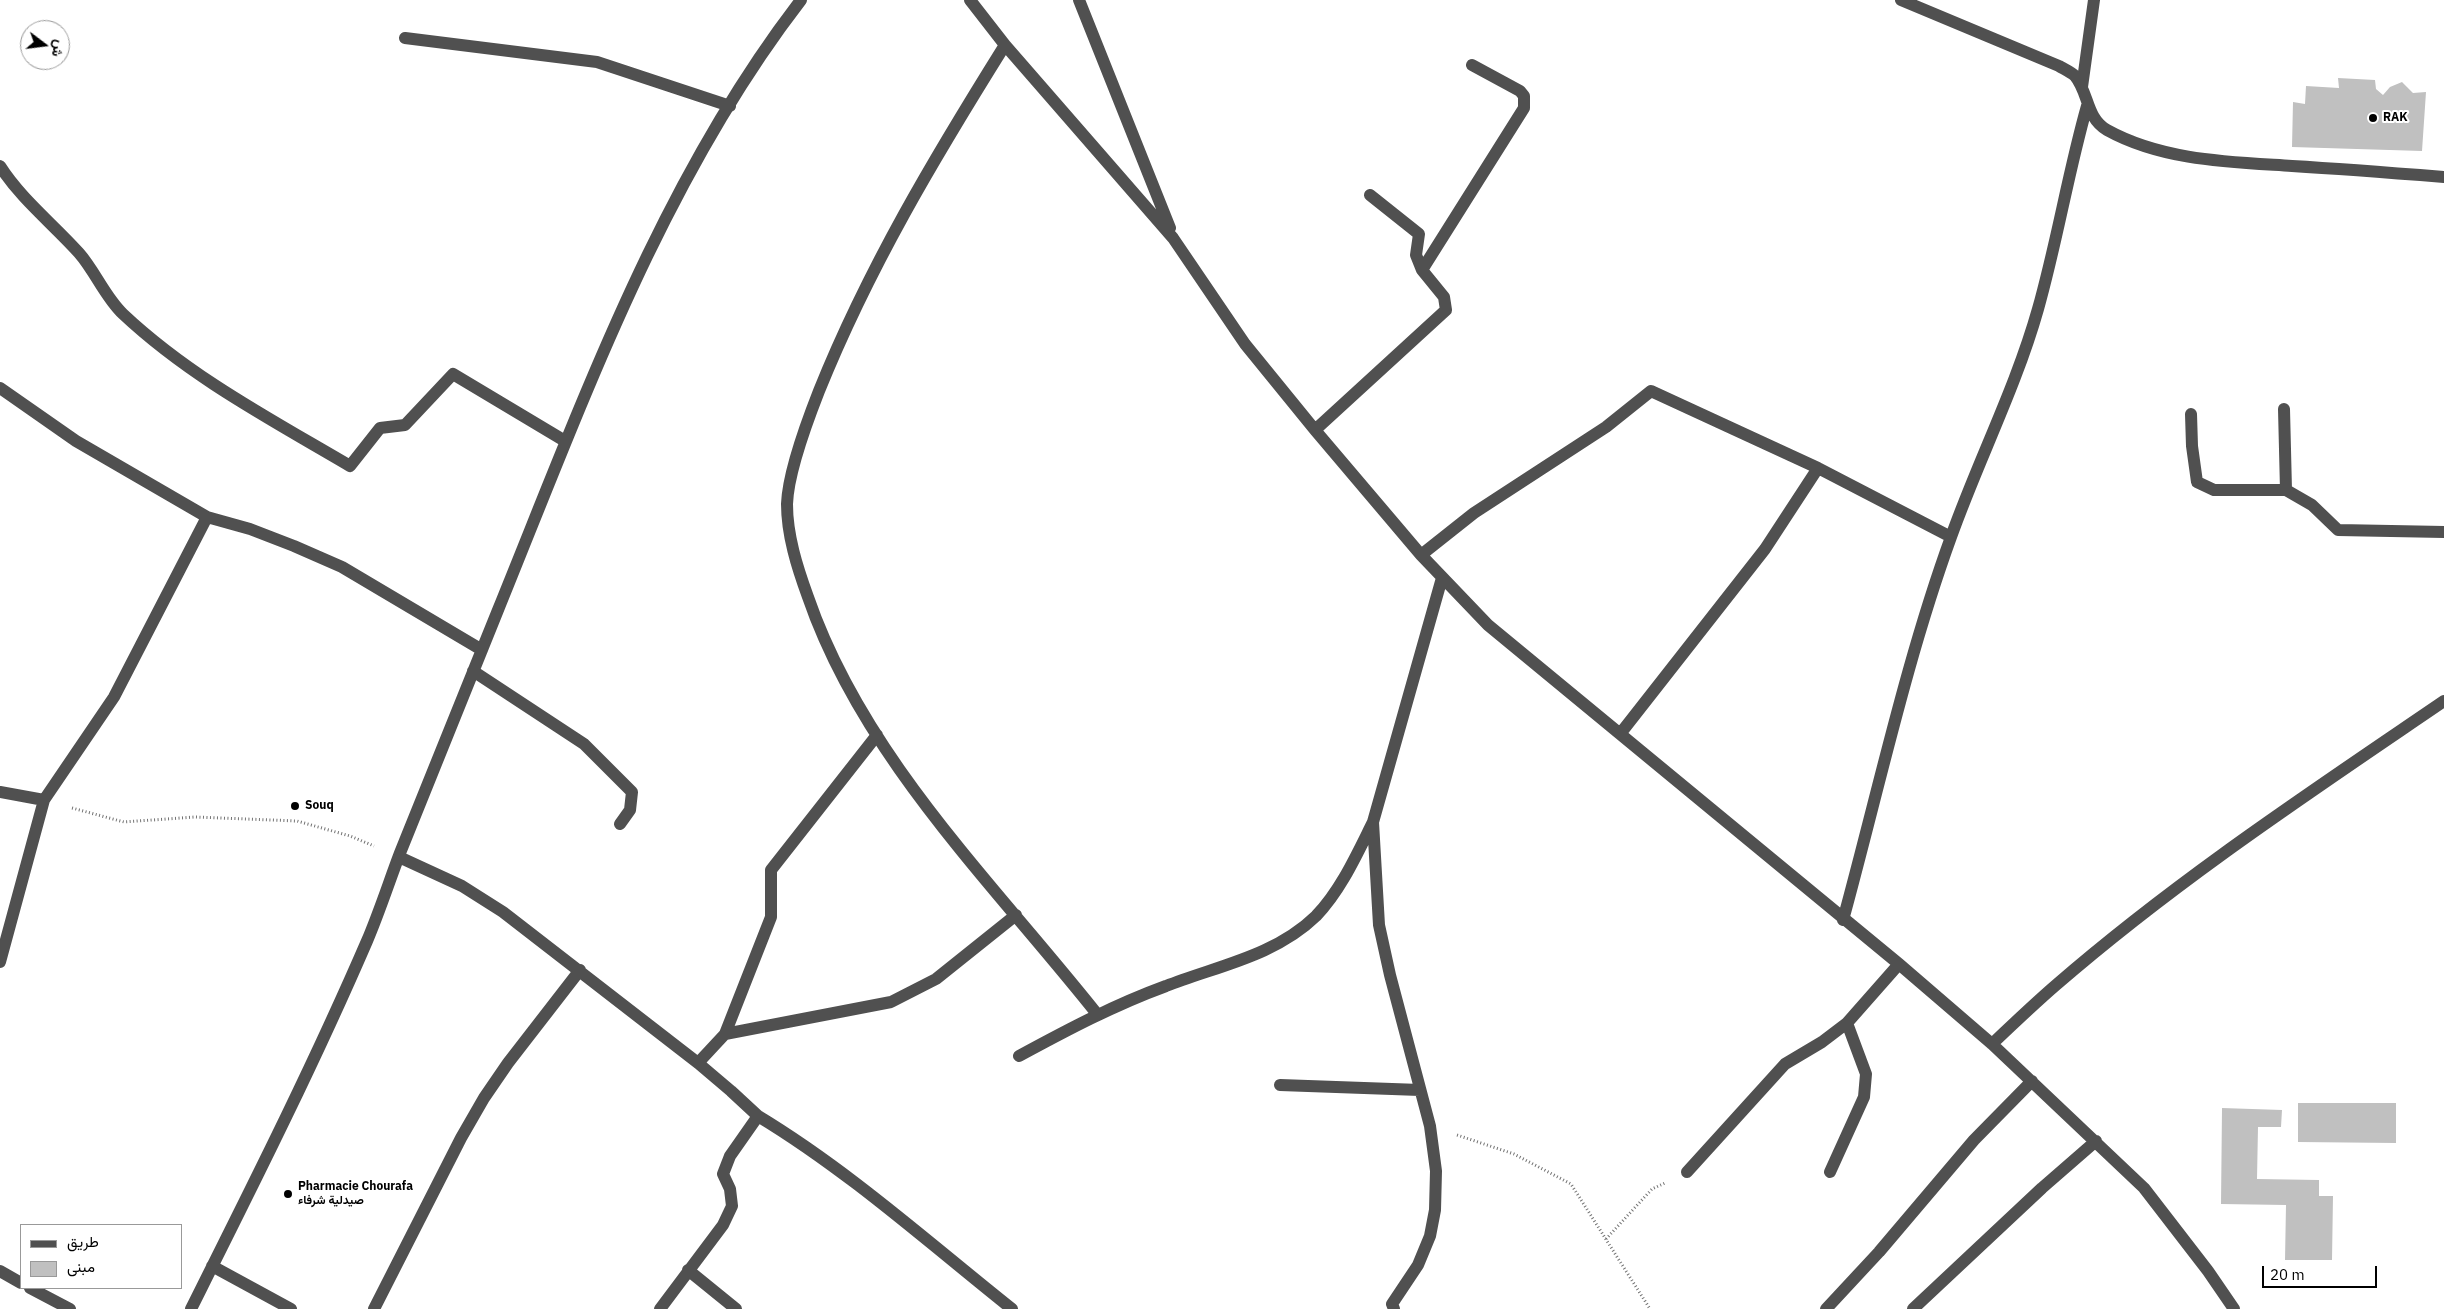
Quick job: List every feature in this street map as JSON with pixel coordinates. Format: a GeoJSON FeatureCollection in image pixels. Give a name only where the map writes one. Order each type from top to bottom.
{"type":"FeatureCollection","features":[{"type":"Feature","properties":{"kind":"street"},"geometry":{"type":"LineString","coordinates":[[191,1309],[308,1074],[369,937],[398,857],[565,441],[661,229],[697,160],[730,106],[778,31],[802,0]]}},
{"type":"Feature","properties":{"kind":"street"},"geometry":{"type":"LineString","coordinates":[[970,0],[1005,45],[1173,238],[1245,344],[1314,430],[1442,578],[1488,625],[1843,920],[1900,964],[1992,1044],[2144,1188],[2208,1271],[2234,1309]]}},
{"type":"Feature","properties":{"kind":"street"},"geometry":{"type":"LineString","coordinates":[[1079,0],[1173,238]]}},
{"type":"Feature","properties":{"kind":"street"},"geometry":{"type":"LineString","coordinates":[[1900,0],[2059,66],[2074,75],[2082,87],[2087,106],[2095,120],[2107,130],[2168,152],[2211,160],[2444,177]]}},
{"type":"Feature","properties":{"kind":"street"},"geometry":{"type":"LineString","coordinates":[[2082,87],[2094,0]]}},
{"type":"Feature","properties":{"kind":"street"},"geometry":{"type":"LineString","coordinates":[[405,38],[597,62],[730,106]]}},
{"type":"Feature","properties":{"kind":"street"},"geometry":{"type":"LineString","coordinates":[[1005,45],[918,186],[852,311],[811,412],[795,463],[787,503],[792,543],[815,619],[849,692],[902,775],[1097,1014]]}},
{"type":"Feature","properties":{"kind":"street"},"geometry":{"type":"LineString","coordinates":[[1422,270],[1524,108],[1524,96],[1520,91],[1472,65]]}},
{"type":"Feature","properties":{"kind":"street"},"geometry":{"type":"LineString","coordinates":[[1843,920],[1915,651],[1951,537],[2038,310],[2072,156],[2087,106]]}},
{"type":"Feature","properties":{"kind":"street"},"geometry":{"type":"LineString","coordinates":[[0,166],[10,182],[80,254],[122,313],[172,355],[234,398],[350,466],[380,428],[405,426],[454,374],[565,441]]}},
{"type":"Feature","properties":{"kind":"street"},"geometry":{"type":"LineString","coordinates":[[1314,430],[1446,310],[1444,297],[1422,270],[1416,255],[1418,234],[1370,195]]}},
{"type":"Feature","properties":{"kind":"street"},"geometry":{"type":"LineString","coordinates":[[0,388],[76,441],[207,517],[267,536],[342,567],[482,650]]}},
{"type":"Feature","properties":{"kind":"street"},"geometry":{"type":"LineString","coordinates":[[1421,555],[1474,513],[1606,427],[1652,391],[1818,468],[1951,537]]}},
{"type":"Feature","properties":{"kind":"street"},"geometry":{"type":"LineString","coordinates":[[2284,409],[2286,490]]}},
{"type":"Feature","properties":{"kind":"street"},"geometry":{"type":"LineString","coordinates":[[2191,414],[2192,446],[2198,482],[2214,490],[2286,490],[2312,505],[2338,530],[2444,532]]}},
{"type":"Feature","properties":{"kind":"street"},"geometry":{"type":"LineString","coordinates":[[1620,734],[1765,549],[1818,468]]}},
{"type":"Feature","properties":{"kind":"street"},"geometry":{"type":"LineString","coordinates":[[0,962],[44,800],[114,697],[207,517]]}},
{"type":"Feature","properties":{"kind":"street"},"geometry":{"type":"LineString","coordinates":[[1019,1056],[1097,1014],[1166,986],[1253,956],[1288,938],[1316,916],[1346,874],[1373,822],[1442,578]]}},
{"type":"Feature","properties":{"kind":"street"},"geometry":{"type":"LineString","coordinates":[[473,671],[584,744],[632,792],[630,810],[620,824]]}},
{"type":"Feature","properties":{"kind":"street"},"geometry":{"type":"LineString","coordinates":[[1992,1044],[2056,985],[2131,923],[2270,819],[2444,701]]}},
{"type":"Feature","properties":{"kind":"street"},"geometry":{"type":"LineString","coordinates":[[698,1064],[725,1034],[771,917],[771,870],[877,735]]}},
{"type":"Feature","properties":{"kind":"street"},"geometry":{"type":"LineString","coordinates":[[0,792],[44,800]]}},
{"type":"Feature","properties":{"kind":"street"},"geometry":{"type":"LineString","coordinates":[[1373,822],[1379,925],[1430,1126],[1436,1171],[1435,1210],[1430,1236],[1418,1265],[1391,1307]]}},
{"type":"Feature","properties":{"kind":"street"},"geometry":{"type":"LineString","coordinates":[[398,857],[462,886],[495,906],[580,970],[731,1090],[758,1116],[792,1137],[857,1183],[1012,1309]]}},
{"type":"Feature","properties":{"kind":"street"},"geometry":{"type":"LineString","coordinates":[[725,1034],[891,1002],[936,979],[1016,914]]}},
{"type":"Feature","properties":{"kind":"street"},"geometry":{"type":"LineString","coordinates":[[1687,1172],[1785,1064],[1822,1042],[1847,1023],[1900,964]]}},
{"type":"Feature","properties":{"kind":"street"},"geometry":{"type":"LineString","coordinates":[[374,1309],[461,1138],[484,1098],[580,970]]}},
{"type":"Feature","properties":{"kind":"street"},"geometry":{"type":"LineString","coordinates":[[1830,1172],[1864,1097],[1866,1074],[1847,1023]]}},
{"type":"Feature","properties":{"kind":"street"},"geometry":{"type":"LineString","coordinates":[[1826,1309],[1879,1252],[1974,1140],[2032,1081]]}},
{"type":"Feature","properties":{"kind":"street"},"geometry":{"type":"LineString","coordinates":[[1280,1085],[1420,1090]]}},
{"type":"Feature","properties":{"kind":"street"},"geometry":{"type":"LineString","coordinates":[[660,1309],[723,1225],[732,1206],[730,1190],[723,1174],[730,1156],[758,1116]]}},
{"type":"Feature","properties":{"kind":"street"},"geometry":{"type":"LineString","coordinates":[[1913,1309],[2042,1188],[2096,1141]]}},
{"type":"Feature","properties":{"kind":"street"},"geometry":{"type":"LineString","coordinates":[[212,1266],[291,1309]]}},
{"type":"Feature","properties":{"kind":"street"},"geometry":{"type":"LineString","coordinates":[[688,1270],[736,1309]]}},
{"type":"Feature","properties":{"kind":"street"},"geometry":{"type":"LineString","coordinates":[[0,1271],[20,1282]]}},
{"type":"Feature","properties":{"kind":"street"},"geometry":{"type":"LineString","coordinates":[[32,1289],[70,1309]]}},
{"type":"Feature","properties":{"kind":"path"},"geometry":{"type":"LineString","coordinates":[[44,800],[124,822],[195,817],[297,821],[350,836],[398,857]]}},
{"type":"Feature","properties":{"kind":"path"},"geometry":{"type":"LineString","coordinates":[[1430,1126],[1514,1154],[1572,1184],[1650,1309]]}},
{"type":"Feature","properties":{"kind":"path"},"geometry":{"type":"LineString","coordinates":[[1606,1239],[1652,1189],[1687,1172]]}},
{"type":"Feature","properties":{"kind":"building"},"geometry":{"type":"Polygon","coordinates":[[[2338,78],[2375,80],[2376,89],[2383,95],[2390,87],[2402,82],[2413,93],[2426,92],[2422,151],[2292,147],[2293,102],[2305,104],[2306,86],[2339,88],[2338,78]]]}},
{"type":"Feature","properties":{"kind":"building"},"geometry":{"type":"Polygon","coordinates":[[[2298,1103],[2396,1103],[2396,1143],[2298,1142],[2298,1103]]]}},
{"type":"Feature","properties":{"kind":"building"},"geometry":{"type":"Polygon","coordinates":[[[2222,1108],[2282,1110],[2281,1127],[2258,1127],[2257,1179],[2319,1180],[2319,1196],[2333,1196],[2332,1260],[2285,1260],[2286,1205],[2221,1204],[2222,1108]]]}},
{"type":"Feature","properties":{"kind":"place","name":"RAK"},"geometry":{"type":"Point","coordinates":[2373,118]}},
{"type":"Feature","properties":{"kind":"place","name":"Souq"},"geometry":{"type":"Point","coordinates":[295,806]}},
{"type":"Feature","properties":{"kind":"place","name":"Pharmacie Chourafa صيدلية شرفاء"},"geometry":{"type":"Point","coordinates":[288,1194]}}]}
